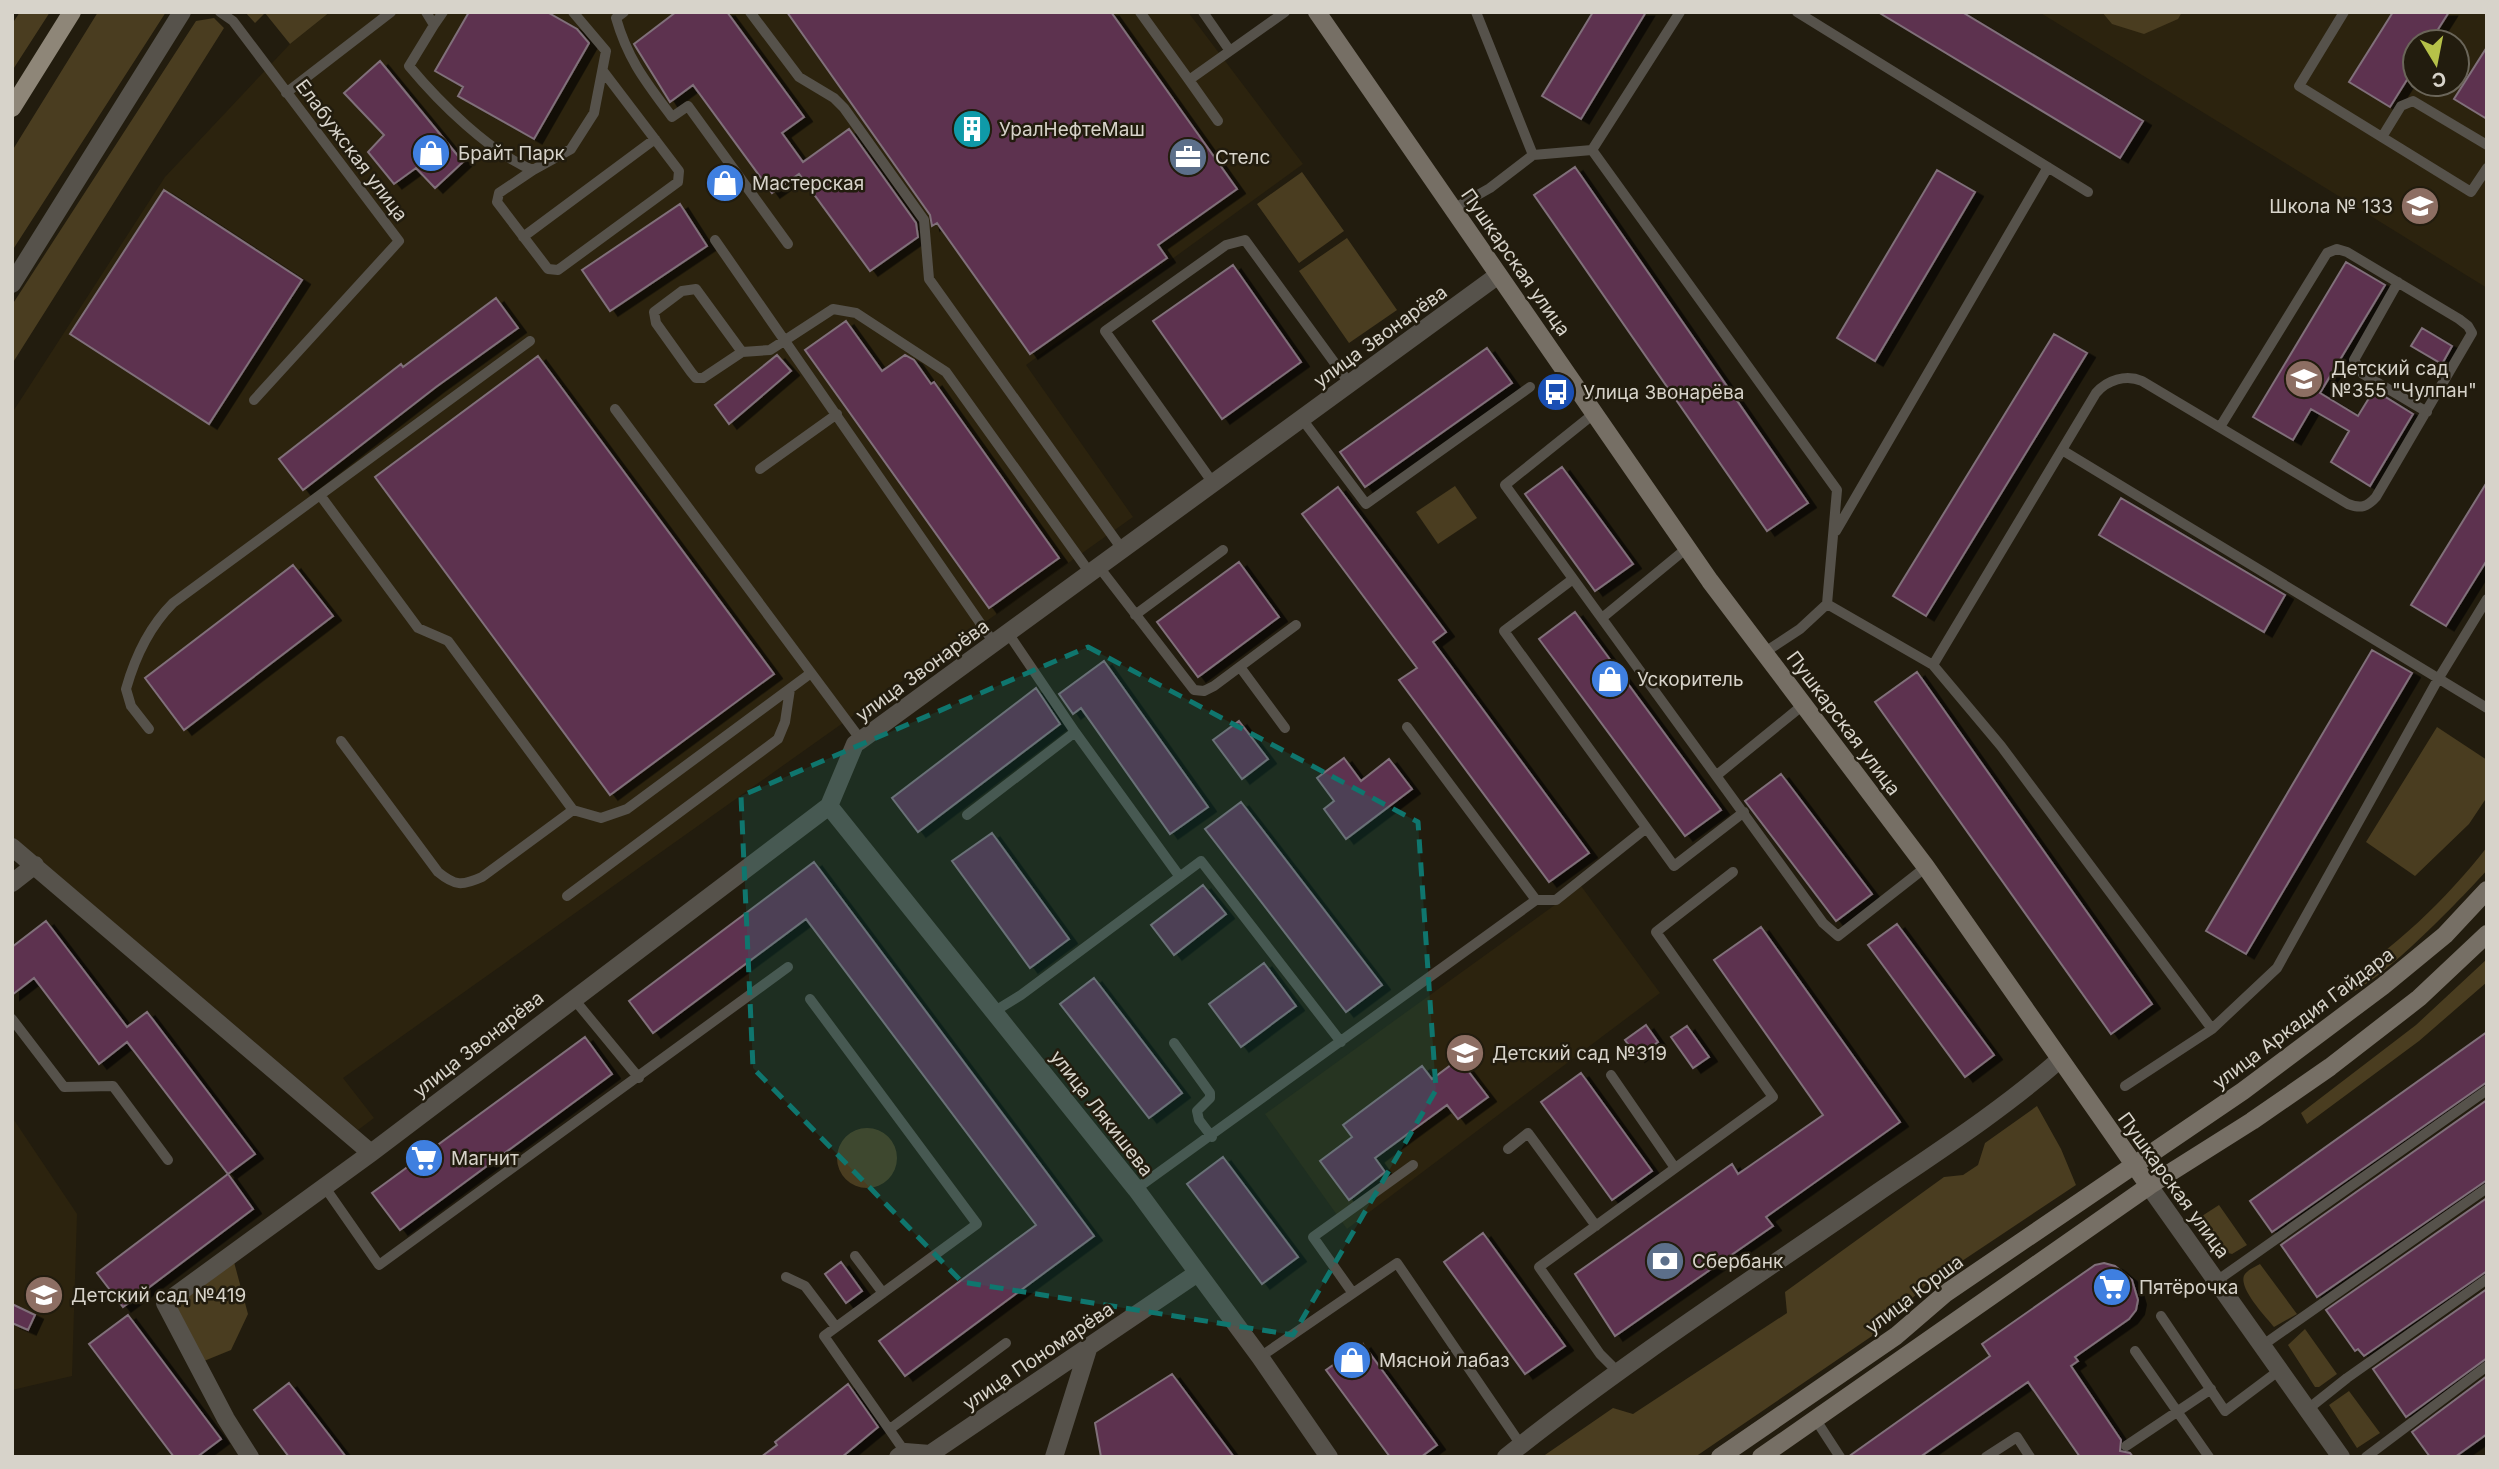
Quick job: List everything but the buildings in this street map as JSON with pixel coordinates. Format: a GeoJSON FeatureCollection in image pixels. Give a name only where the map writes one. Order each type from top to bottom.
{"type":"FeatureCollection","features":[{"type":"Feature","properties":{"kind":"main road"},"geometry":{"type":"LineString","coordinates":[[12,108],[72,12]]}},
{"type":"Feature","properties":{"kind":"main road","name":"Пушкарская улица"},"geometry":{"type":"LineString","coordinates":[[1317,12],[1497,276],[1596,412],[1687,548],[1926,867],[2058,1061],[2149,1186]]}},
{"type":"Feature","properties":{"kind":"main road","name":"улица Аркадия Гайдара"},"geometry":{"type":"LineString","coordinates":[[2133,1165],[2243,1091],[2384,986],[2445,935],[2487,890]]}},
{"type":"Feature","properties":{"kind":"main road"},"geometry":{"type":"LineString","coordinates":[[1761,1457],[1814,1417],[2149,1186],[2252,1121],[2330,1067],[2419,998],[2487,934]]}},
{"type":"Feature","properties":{"kind":"main road","name":"улица Юрша"},"geometry":{"type":"LineString","coordinates":[[1720,1457],[1896,1336],[1946,1293],[2133,1165]]}},
{"type":"Feature","properties":{"kind":"main road"},"geometry":{"type":"LineString","coordinates":[[1804,1401],[1814,1417]]}},
{"type":"Feature","properties":{"kind":"street"},"geometry":{"type":"LineString","coordinates":[[12,284],[182,12]]}},
{"type":"Feature","properties":{"kind":"street","name":"улица Звонарёва"},"geometry":{"type":"LineString","coordinates":[[250,1457],[226,1419],[164,1303],[371,1153],[829,806],[855,744],[1497,276]]}},
{"type":"Feature","properties":{"kind":"street","name":"улица Лякишева"},"geometry":{"type":"LineString","coordinates":[[829,806],[1136,1189],[1196,1274],[1260,1357],[1329,1457]]}},
{"type":"Feature","properties":{"kind":"street"},"geometry":{"type":"LineString","coordinates":[[12,847],[371,1153]]}},
{"type":"Feature","properties":{"kind":"street"},"geometry":{"type":"LineString","coordinates":[[12,883],[35,866]]}},
{"type":"Feature","properties":{"kind":"street"},"geometry":{"type":"LineString","coordinates":[[1506,1457],[1618,1372],[1919,1164],[2032,1084],[2058,1061]]}},
{"type":"Feature","properties":{"kind":"street","name":"Пушкарская улица"},"geometry":{"type":"LineString","coordinates":[[2149,1186],[2341,1457]]}},
{"type":"Feature","properties":{"kind":"street","name":"улица Пономарёва"},"geometry":{"type":"LineString","coordinates":[[902,1454],[930,1454],[1196,1274]]}},
{"type":"Feature","properties":{"kind":"street"},"geometry":{"type":"LineString","coordinates":[[1054,1457],[1088,1349]]}},
{"type":"Feature","properties":{"kind":"lane","name":"Елабужская улица"},"geometry":{"type":"LineString","coordinates":[[220,12],[233,21],[399,241],[254,400]]}},
{"type":"Feature","properties":{"kind":"lane"},"geometry":{"type":"LineString","coordinates":[[286,93],[391,12]]}},
{"type":"Feature","properties":{"kind":"lane"},"geometry":{"type":"LineString","coordinates":[[426,12],[434,25]]}},
{"type":"Feature","properties":{"kind":"lane"},"geometry":{"type":"LineString","coordinates":[[443,12],[409,65],[428,88],[511,161],[533,170]]}},
{"type":"Feature","properties":{"kind":"lane"},"geometry":{"type":"LineString","coordinates":[[573,12],[606,51],[594,113],[571,149],[499,193],[497,202],[548,269],[558,270],[678,182],[679,170],[603,71]]}},
{"type":"Feature","properties":{"kind":"lane"},"geometry":{"type":"LineString","coordinates":[[624,12],[616,18],[625,50],[652,90],[672,117],[688,106],[788,244]]}},
{"type":"Feature","properties":{"kind":"lane"},"geometry":{"type":"LineString","coordinates":[[751,12],[799,77],[834,98],[844,108],[924,220],[929,279],[1122,549]]}},
{"type":"Feature","properties":{"kind":"lane"},"geometry":{"type":"LineString","coordinates":[[1140,12],[1218,121]]}},
{"type":"Feature","properties":{"kind":"lane"},"geometry":{"type":"LineString","coordinates":[[1203,12],[1230,51]]}},
{"type":"Feature","properties":{"kind":"lane"},"geometry":{"type":"LineString","coordinates":[[1189,80],[1285,12]]}},
{"type":"Feature","properties":{"kind":"lane"},"geometry":{"type":"LineString","coordinates":[[1476,12],[1533,155]]}},
{"type":"Feature","properties":{"kind":"lane"},"geometry":{"type":"LineString","coordinates":[[1592,150],[1680,12]]}},
{"type":"Feature","properties":{"kind":"lane"},"geometry":{"type":"LineString","coordinates":[[1797,12],[2088,192]]}},
{"type":"Feature","properties":{"kind":"lane"},"geometry":{"type":"LineString","coordinates":[[2344,12],[2299,86],[2471,192],[2487,168]]}},
{"type":"Feature","properties":{"kind":"lane"},"geometry":{"type":"LineString","coordinates":[[2382,137],[2401,106],[2413,101],[2487,145]]}},
{"type":"Feature","properties":{"kind":"lane"},"geometry":{"type":"LineString","coordinates":[[523,237],[655,139]]}},
{"type":"Feature","properties":{"kind":"lane"},"geometry":{"type":"LineString","coordinates":[[1452,209],[1490,188],[1533,155],[1592,150]]}},
{"type":"Feature","properties":{"kind":"lane"},"geometry":{"type":"LineString","coordinates":[[1592,150],[1837,490],[1827,604],[1800,629],[1765,652]]}},
{"type":"Feature","properties":{"kind":"lane"},"geometry":{"type":"LineString","coordinates":[[1834,534],[2048,167]]}},
{"type":"Feature","properties":{"kind":"lane"},"geometry":{"type":"LineString","coordinates":[[715,240],[837,414],[1180,877]]}},
{"type":"Feature","properties":{"kind":"lane"},"geometry":{"type":"LineString","coordinates":[[1213,483],[1105,331],[1226,244],[1245,240],[1350,384]]}},
{"type":"Feature","properties":{"kind":"lane"},"geometry":{"type":"LineString","coordinates":[[1933,665],[2100,388],[2106,383],[2129,377],[2142,381],[2220,428],[2359,508],[2369,505],[2376,497],[2472,333],[2459,319],[2347,252],[2337,249],[2327,253],[2220,428]]}},
{"type":"Feature","properties":{"kind":"lane"},"geometry":{"type":"LineString","coordinates":[[2398,282],[2354,360],[2363,374],[2427,412]]}},
{"type":"Feature","properties":{"kind":"lane"},"geometry":{"type":"LineString","coordinates":[[743,352],[696,289],[682,291],[654,312],[656,323],[696,378],[710,376],[743,352],[770,350],[833,309],[845,309],[946,372],[1094,570],[1135,615],[1194,690],[1204,691],[1296,625]]}},
{"type":"Feature","properties":{"kind":"lane"},"geometry":{"type":"LineString","coordinates":[[149,729],[131,706],[126,689],[149,633],[159,617],[173,603],[530,341]]}},
{"type":"Feature","properties":{"kind":"lane"},"geometry":{"type":"LineString","coordinates":[[1302,419],[1366,504],[1530,387]]}},
{"type":"Feature","properties":{"kind":"lane"},"geometry":{"type":"LineString","coordinates":[[615,409],[861,740]]}},
{"type":"Feature","properties":{"kind":"lane"},"geometry":{"type":"LineString","coordinates":[[1596,412],[1505,485],[1573,579],[1824,923],[1838,936],[1926,867]]}},
{"type":"Feature","properties":{"kind":"lane"},"geometry":{"type":"LineString","coordinates":[[760,469],[837,414]]}},
{"type":"Feature","properties":{"kind":"lane"},"geometry":{"type":"LineString","coordinates":[[2062,450],[2437,681],[2487,708]]}},
{"type":"Feature","properties":{"kind":"lane"},"geometry":{"type":"LineString","coordinates":[[320,495],[418,628],[448,641],[573,810],[601,818],[615,815],[811,673]]}},
{"type":"Feature","properties":{"kind":"lane"},"geometry":{"type":"LineString","coordinates":[[1602,618],[1687,548]]}},
{"type":"Feature","properties":{"kind":"lane"},"geometry":{"type":"LineString","coordinates":[[1135,615],[1223,550]]}},
{"type":"Feature","properties":{"kind":"lane"},"geometry":{"type":"LineString","coordinates":[[1573,579],[1504,631],[1646,829],[1674,866],[1744,812]]}},
{"type":"Feature","properties":{"kind":"lane"},"geometry":{"type":"LineString","coordinates":[[2125,1086],[2212,1029],[2277,968],[2437,681],[2487,599]]}},
{"type":"Feature","properties":{"kind":"lane"},"geometry":{"type":"LineString","coordinates":[[1827,604],[1933,665],[2001,746],[2212,1029]]}},
{"type":"Feature","properties":{"kind":"lane"},"geometry":{"type":"LineString","coordinates":[[1240,667],[1285,728]]}},
{"type":"Feature","properties":{"kind":"lane"},"geometry":{"type":"LineString","coordinates":[[567,896],[778,740],[785,722],[790,689]]}},
{"type":"Feature","properties":{"kind":"lane"},"geometry":{"type":"LineString","coordinates":[[1717,775],[1803,705]]}},
{"type":"Feature","properties":{"kind":"lane"},"geometry":{"type":"LineString","coordinates":[[1407,727],[1536,900]]}},
{"type":"Feature","properties":{"kind":"lane"},"geometry":{"type":"LineString","coordinates":[[967,815],[1075,732]]}},
{"type":"Feature","properties":{"kind":"lane"},"geometry":{"type":"LineString","coordinates":[[341,741],[438,872],[452,883],[465,885],[482,877],[573,810]]}},
{"type":"Feature","properties":{"kind":"lane"},"geometry":{"type":"LineString","coordinates":[[1136,1189],[1212,1137],[1536,900],[1556,900],[1646,829]]}},
{"type":"Feature","properties":{"kind":"lane"},"geometry":{"type":"LineString","coordinates":[[995,1011],[1021,995],[1201,861],[1341,1042]]}},
{"type":"Feature","properties":{"kind":"lane"},"geometry":{"type":"LineString","coordinates":[[1618,1372],[1601,1354],[1539,1267],[1773,1097],[1656,932],[1733,872]]}},
{"type":"Feature","properties":{"kind":"lane"},"geometry":{"type":"LineString","coordinates":[[324,1186],[379,1265],[788,967]]}},
{"type":"Feature","properties":{"kind":"lane"},"geometry":{"type":"LineString","coordinates":[[573,998],[639,1078]]}},
{"type":"Feature","properties":{"kind":"lane"},"geometry":{"type":"LineString","coordinates":[[810,999],[977,1224],[824,1336],[890,1429],[902,1454]]}},
{"type":"Feature","properties":{"kind":"lane"},"geometry":{"type":"LineString","coordinates":[[12,1019],[64,1087],[113,1086],[168,1160]]}},
{"type":"Feature","properties":{"kind":"lane"},"geometry":{"type":"LineString","coordinates":[[1174,1044],[1210,1093],[1210,1098],[1197,1111],[1197,1116],[1212,1137]]}},
{"type":"Feature","properties":{"kind":"lane"},"geometry":{"type":"LineString","coordinates":[[1611,1075],[1675,1168]]}},
{"type":"Feature","properties":{"kind":"lane"},"geometry":{"type":"LineString","coordinates":[[2218,1280],[2487,1090]]}},
{"type":"Feature","properties":{"kind":"lane"},"geometry":{"type":"LineString","coordinates":[[1508,1149],[1528,1133],[1595,1226]]}},
{"type":"Feature","properties":{"kind":"lane"},"geometry":{"type":"LineString","coordinates":[[1352,1292],[1313,1237],[1413,1165]]}},
{"type":"Feature","properties":{"kind":"lane"},"geometry":{"type":"LineString","coordinates":[[2263,1345],[2487,1188]]}},
{"type":"Feature","properties":{"kind":"lane"},"geometry":{"type":"LineString","coordinates":[[855,1256],[883,1293]]}},
{"type":"Feature","properties":{"kind":"lane"},"geometry":{"type":"LineString","coordinates":[[1260,1357],[1397,1263],[1521,1445]]}},
{"type":"Feature","properties":{"kind":"lane"},"geometry":{"type":"LineString","coordinates":[[786,1277],[805,1286],[836,1327]]}},
{"type":"Feature","properties":{"kind":"lane"},"geometry":{"type":"LineString","coordinates":[[2308,1409],[2347,1378],[2487,1279]]}},
{"type":"Feature","properties":{"kind":"lane"},"geometry":{"type":"LineString","coordinates":[[2161,1316],[2225,1411],[2281,1369]]}},
{"type":"Feature","properties":{"kind":"lane"},"geometry":{"type":"LineString","coordinates":[[890,1429],[1006,1343]]}},
{"type":"Feature","properties":{"kind":"lane"},"geometry":{"type":"LineString","coordinates":[[2135,1351],[2209,1457]]}},
{"type":"Feature","properties":{"kind":"lane"},"geometry":{"type":"LineString","coordinates":[[2366,1457],[2487,1366]]}},
{"type":"Feature","properties":{"kind":"lane"},"geometry":{"type":"LineString","coordinates":[[2126,1447],[2211,1390]]}},
{"type":"Feature","properties":{"kind":"lane"},"geometry":{"type":"LineString","coordinates":[[1814,1417],[1840,1457]]}},
{"type":"Feature","properties":{"kind":"lane"},"geometry":{"type":"LineString","coordinates":[[1986,1457],[2017,1437],[2030,1457]]}},
{"type":"Feature","properties":{"kind":"highlighted area"},"geometry":{"type":"Polygon","coordinates":[[[1088,647],[1418,822],[1436,1090],[1293,1335],[962,1282],[753,1068],[741,796],[1088,647]]]}},
{"type":"Feature","properties":{"kind":"shaded area"},"geometry":{"type":"Polygon","coordinates":[[[20,12],[50,12],[12,71],[12,24],[20,12]]]}},
{"type":"Feature","properties":{"kind":"shaded area"},"geometry":{"type":"Polygon","coordinates":[[[98,12],[166,12],[12,251],[12,151],[98,12]]]}},
{"type":"Feature","properties":{"kind":"shaded area"},"geometry":{"type":"Polygon","coordinates":[[[245,12],[330,12],[290,44],[265,13],[255,23],[245,12]]]}},
{"type":"Feature","properties":{"kind":"shaded area"},"geometry":{"type":"Polygon","coordinates":[[[330,12],[1188,12],[1303,164],[1026,365],[1133,517],[343,1078],[374,1118],[358,1130],[12,836],[12,413],[165,177],[290,44],[330,12]]]}},
{"type":"Feature","properties":{"kind":"shaded area","name":"Школа № 133"},"geometry":{"type":"Polygon","coordinates":[[[2039,12],[2487,12],[2487,288],[2222,124],[2039,12]]]}},
{"type":"Feature","properties":{"kind":"shaded area"},"geometry":{"type":"Polygon","coordinates":[[[2102,12],[2182,12],[2178,19],[2144,34],[2112,24],[2102,12]]]}},
{"type":"Feature","properties":{"kind":"shaded area"},"geometry":{"type":"Polygon","coordinates":[[[214,18],[224,28],[12,364],[12,305],[196,21],[214,18]]]}},
{"type":"Feature","properties":{"kind":"shaded area"},"geometry":{"type":"Polygon","coordinates":[[[1302,172],[1344,231],[1299,263],[1257,204],[1302,172]]]}},
{"type":"Feature","properties":{"kind":"shaded area"},"geometry":{"type":"Polygon","coordinates":[[[1347,238],[1397,310],[1349,343],[1299,271],[1347,238]]]}},
{"type":"Feature","properties":{"kind":"shaded area"},"geometry":{"type":"Polygon","coordinates":[[[1455,486],[1477,518],[1438,544],[1416,512],[1455,486]]]}},
{"type":"Feature","properties":{"kind":"shaded area"},"geometry":{"type":"Polygon","coordinates":[[[2437,727],[2487,760],[2487,797],[2469,824],[2415,876],[2366,842],[2437,727]]]}},
{"type":"Feature","properties":{"kind":"shaded area"},"geometry":{"type":"Polygon","coordinates":[[[2487,847],[2487,870],[2459,900],[2395,961],[2356,991],[2342,996],[2337,985],[2379,956],[2418,922],[2454,886],[2487,847]]]}},
{"type":"Feature","properties":{"kind":"shaded area","name":"Детский сад №319"},"geometry":{"type":"Polygon","coordinates":[[[1581,886],[1660,993],[1347,1229],[1265,1114],[1581,886]]]}},
{"type":"Feature","properties":{"kind":"shaded area"},"geometry":{"type":"Polygon","coordinates":[[[2487,959],[2487,982],[2419,1041],[2307,1124],[2301,1113],[2416,1025],[2487,959]]]}},
{"type":"Feature","properties":{"kind":"shaded area"},"geometry":{"type":"Polygon","coordinates":[[[2037,1106],[2061,1149],[2076,1185],[1926,1285],[1875,1334],[1695,1457],[1542,1457],[1613,1408],[1633,1414],[1787,1313],[1785,1292],[1944,1177],[1963,1175],[1978,1165],[1985,1143],[2037,1106]]]}},
{"type":"Feature","properties":{"kind":"shaded area","name":"Детский сад №419"},"geometry":{"type":"Polygon","coordinates":[[[12,1117],[77,1214],[72,1376],[12,1390],[12,1117]]]}},
{"type":"Feature","properties":{"kind":"shaded area"},"geometry":{"type":"Polygon","coordinates":[[[861,1128],[873,1128],[892,1141],[897,1158],[895,1170],[884,1183],[873,1188],[861,1188],[842,1175],[837,1164],[837,1152],[850,1133],[861,1128]]]}},
{"type":"Feature","properties":{"kind":"shaded area"},"geometry":{"type":"Polygon","coordinates":[[[2219,1205],[2247,1245],[2232,1254],[2221,1251],[2202,1219],[2202,1216],[2219,1205]]]}},
{"type":"Feature","properties":{"kind":"shaded area"},"geometry":{"type":"Polygon","coordinates":[[[234,1262],[248,1314],[231,1350],[204,1361],[176,1306],[234,1262]]]}},
{"type":"Feature","properties":{"kind":"shaded area"},"geometry":{"type":"Polygon","coordinates":[[[2260,1264],[2297,1314],[2274,1327],[2253,1301],[2243,1279],[2245,1274],[2260,1264]]]}},
{"type":"Feature","properties":{"kind":"shaded area"},"geometry":{"type":"Polygon","coordinates":[[[2305,1329],[2337,1374],[2319,1387],[2315,1387],[2288,1345],[2305,1329]]]}},
{"type":"Feature","properties":{"kind":"shaded area"},"geometry":{"type":"Polygon","coordinates":[[[2349,1391],[2380,1433],[2357,1448],[2329,1405],[2349,1391]]]}},
{"type":"Feature","properties":{"kind":"place","name":"УралНефтеМаш"},"geometry":{"type":"Point","coordinates":[972,129]}},
{"type":"Feature","properties":{"kind":"place","name":"Брайт Парк"},"geometry":{"type":"Point","coordinates":[431,153]}},
{"type":"Feature","properties":{"kind":"place","name":"Стелс"},"geometry":{"type":"Point","coordinates":[1188,157]}},
{"type":"Feature","properties":{"kind":"place","name":"Мастерская"},"geometry":{"type":"Point","coordinates":[725,183]}},
{"type":"Feature","properties":{"kind":"place","name":"Школа № 133"},"geometry":{"type":"Point","coordinates":[2420,206]}},
{"type":"Feature","properties":{"kind":"place","name":"Детский сад №355 \"Чулпан\""},"geometry":{"type":"Point","coordinates":[2304,379]}},
{"type":"Feature","properties":{"kind":"place","name":"Улица Звонарёва"},"geometry":{"type":"Point","coordinates":[1556,392]}},
{"type":"Feature","properties":{"kind":"place","name":"Ускоритель"},"geometry":{"type":"Point","coordinates":[1610,679]}},
{"type":"Feature","properties":{"kind":"place","name":"Детский сад №319"},"geometry":{"type":"Point","coordinates":[1465,1053]}},
{"type":"Feature","properties":{"kind":"place","name":"Магнит"},"geometry":{"type":"Point","coordinates":[424,1158]}},
{"type":"Feature","properties":{"kind":"place","name":"Сбербанк"},"geometry":{"type":"Point","coordinates":[1665,1261]}},
{"type":"Feature","properties":{"kind":"place","name":"Пятёрочка"},"geometry":{"type":"Point","coordinates":[2112,1287]}},
{"type":"Feature","properties":{"kind":"place","name":"Детский сад №419"},"geometry":{"type":"Point","coordinates":[44,1295]}},
{"type":"Feature","properties":{"kind":"place","name":"Мясной лабаз"},"geometry":{"type":"Point","coordinates":[1352,1360]}}]}
